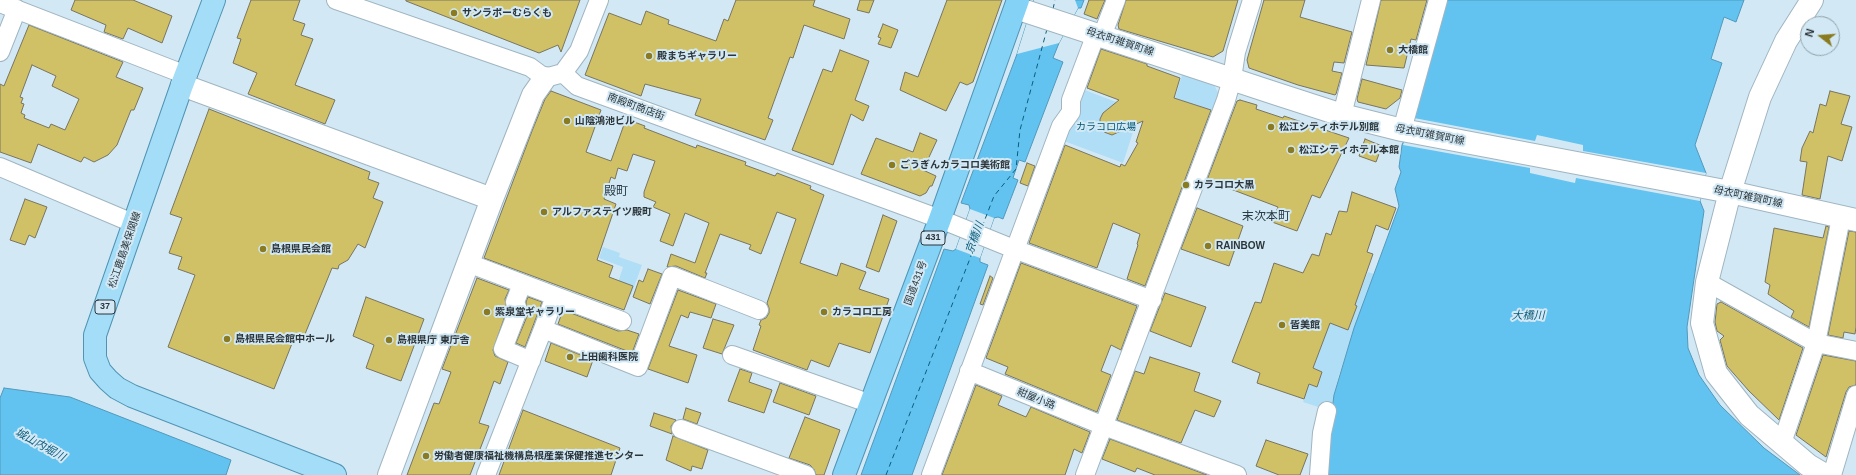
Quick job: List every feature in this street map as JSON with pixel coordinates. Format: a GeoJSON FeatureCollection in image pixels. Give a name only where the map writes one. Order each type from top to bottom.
{"type":"FeatureCollection","features":[{"type":"Feature","properties":{"kind":"highway","name":"国道431号"},"geometry":{"type":"LineString","coordinates":[[844,475],[1021,7]]}},
{"type":"Feature","properties":{"kind":"main road","name":"松江鹿島美保関線"},"geometry":{"type":"LineString","coordinates":[[214,0],[184,80],[95,335],[95,358],[104,376],[117,388],[132,396],[335,475]]}},
{"type":"Feature","properties":{"kind":"street","name":"南殿町商店街"},"geometry":{"type":"LineString","coordinates":[[336,0],[530,67],[577,86],[940,218],[960,228],[1014,249],[1152,300]]}},
{"type":"Feature","properties":{"kind":"street"},"geometry":{"type":"LineString","coordinates":[[389,475],[492,199],[533,95],[579,51],[600,0]]}},
{"type":"Feature","properties":{"kind":"street"},"geometry":{"type":"LineString","coordinates":[[931,475],[1061,126],[1071,112],[1071,100],[1092,32],[1116,0]]}},
{"type":"Feature","properties":{"kind":"street"},"geometry":{"type":"LineString","coordinates":[[1085,475],[1152,300],[1232,79],[1236,52],[1252,0]]}},
{"type":"Feature","properties":{"kind":"street"},"geometry":{"type":"LineString","coordinates":[[1342,115],[1371,0]]}},
{"type":"Feature","properties":{"kind":"street"},"geometry":{"type":"LineString","coordinates":[[1407,131],[1438,0]]}},
{"type":"Feature","properties":{"kind":"street"},"geometry":{"type":"LineString","coordinates":[[1812,0],[1794,26],[1770,74],[1745,142],[1730,192],[1707,282],[1702,323],[1716,373],[1749,415],[1808,465],[1825,475]]}},
{"type":"Feature","properties":{"kind":"street"},"geometry":{"type":"LineString","coordinates":[[0,3],[184,80],[492,199]]}},
{"type":"Feature","properties":{"kind":"street","name":"母衣町雑賀町線"},"geometry":{"type":"LineString","coordinates":[[1021,7],[1342,115],[1407,131],[1730,192],[1849,219]]}},
{"type":"Feature","properties":{"kind":"street"},"geometry":{"type":"LineString","coordinates":[[0,52],[16,9]]}},
{"type":"Feature","properties":{"kind":"street"},"geometry":{"type":"LineString","coordinates":[[0,167],[135,224]]}},
{"type":"Feature","properties":{"kind":"street"},"geometry":{"type":"LineString","coordinates":[[1782,443],[1816,343],[1849,219]]}},
{"type":"Feature","properties":{"kind":"street"},"geometry":{"type":"LineString","coordinates":[[468,263],[622,321]]}},
{"type":"Feature","properties":{"kind":"street"},"geometry":{"type":"LineString","coordinates":[[543,329],[638,367],[672,276],[758,310]]}},
{"type":"Feature","properties":{"kind":"street"},"geometry":{"type":"LineString","coordinates":[[1707,282],[1816,343],[1856,351]]}},
{"type":"Feature","properties":{"kind":"street"},"geometry":{"type":"LineString","coordinates":[[522,284],[516,302],[518,310],[503,349],[531,361]]}},
{"type":"Feature","properties":{"kind":"street"},"geometry":{"type":"LineString","coordinates":[[486,475],[555,296]]}},
{"type":"Feature","properties":{"kind":"street"},"geometry":{"type":"LineString","coordinates":[[732,355],[871,404]]}},
{"type":"Feature","properties":{"kind":"street","name":"紺屋小路"},"geometry":{"type":"LineString","coordinates":[[969,372],[1104,426],[1237,475]]}},
{"type":"Feature","properties":{"kind":"street"},"geometry":{"type":"LineString","coordinates":[[1832,475],[1856,395]]}},
{"type":"Feature","properties":{"kind":"street"},"geometry":{"type":"LineString","coordinates":[[1319,475],[1322,433],[1327,411]]}},
{"type":"Feature","properties":{"kind":"street"},"geometry":{"type":"LineString","coordinates":[[681,430],[806,475]]}},
{"type":"Feature","properties":{"kind":"green space"},"geometry":{"type":"Polygon","coordinates":[[[1182,75],[1214,85],[1220,96],[1215,112],[1175,98],[1182,75]]]}},
{"type":"Feature","properties":{"kind":"green space","name":"カラコロ広場"},"geometry":{"type":"Polygon","coordinates":[[[1082,89],[1140,111],[1123,163],[1064,141],[1067,132],[1077,117],[1078,102],[1082,89]]]}},
{"type":"Feature","properties":{"kind":"green space"},"geometry":{"type":"Polygon","coordinates":[[[603,247],[620,253],[619,257],[642,265],[631,295],[616,289],[623,267],[599,258],[603,247]]]}},
{"type":"Feature","properties":{"kind":"green space"},"geometry":{"type":"Polygon","coordinates":[[[1368,272],[1374,274],[1339,375],[1330,411],[1303,402],[1309,384],[1317,387],[1322,372],[1313,368],[1322,344],[1326,303],[1348,329],[1357,306],[1343,301],[1327,276],[1361,289],[1368,272]]]}},
{"type":"Feature","properties":{"kind":"water","name":"京橋川"},"geometry":{"type":"Polygon","coordinates":[[[1034,0],[1084,0],[1081,8],[1078,8],[1059,43],[1053,58],[1063,62],[1025,162],[1019,160],[1013,178],[1018,180],[1003,219],[998,217],[994,218],[980,258],[980,262],[988,265],[912,475],[861,475],[944,249],[953,251],[956,249],[970,209],[969,205],[961,203],[1017,54],[1034,0]]]}},
{"type":"Feature","properties":{"kind":"water","name":"大橋川"},"geometry":{"type":"Polygon","coordinates":[[[1444,0],[1744,0],[1736,22],[1724,17],[1711,59],[1722,63],[1695,145],[1706,173],[1700,201],[1704,211],[1687,327],[1688,348],[1699,375],[1720,405],[1764,448],[1800,475],[1323,475],[1334,395],[1354,328],[1399,206],[1395,189],[1401,172],[1399,167],[1402,145],[1414,118],[1444,0]]]}},
{"type":"Feature","properties":{"kind":"water","name":"城山内堀川"},"geometry":{"type":"Polygon","coordinates":[[[4,388],[70,397],[231,460],[226,475],[0,475],[0,398],[4,388]]]}},
{"type":"Feature","properties":{"kind":"pier"},"geometry":{"type":"Polygon","coordinates":[[[1034,0],[1075,0],[1078,8],[1059,43],[1017,54],[1034,0]]]}},
{"type":"Feature","properties":{"kind":"pier"},"geometry":{"type":"Polygon","coordinates":[[[1414,118],[1535,141],[1537,135],[1583,145],[1583,151],[1706,173],[1700,201],[1576,178],[1575,183],[1530,173],[1530,168],[1403,145],[1414,118]]]}},
{"type":"Feature","properties":{"kind":"pier"},"geometry":{"type":"Polygon","coordinates":[[[970,209],[994,218],[980,258],[956,249],[970,209]]]}},
{"type":"Feature","properties":{"kind":"building"},"geometry":{"type":"Polygon","coordinates":[[[75,0],[133,0],[172,16],[162,43],[128,28],[123,39],[104,32],[106,25],[71,10],[75,0]]]}},
{"type":"Feature","properties":{"kind":"building"},"geometry":{"type":"Polygon","coordinates":[[[251,0],[300,0],[293,20],[305,24],[301,35],[313,39],[295,85],[335,100],[325,124],[248,94],[257,73],[233,63],[241,39],[237,38],[251,0]]]}},
{"type":"Feature","properties":{"kind":"building"},"geometry":{"type":"Polygon","coordinates":[[[406,0],[580,0],[561,52],[558,45],[539,53],[406,0]]]}},
{"type":"Feature","properties":{"kind":"building"},"geometry":{"type":"Polygon","coordinates":[[[736,0],[815,0],[813,6],[850,19],[844,39],[804,25],[793,58],[790,57],[768,118],[773,120],[765,140],[695,115],[701,99],[645,84],[641,96],[585,75],[609,13],[641,25],[646,11],[669,20],[668,24],[716,41],[724,19],[728,21],[736,0]]]}},
{"type":"Feature","properties":{"kind":"building"},"geometry":{"type":"Polygon","coordinates":[[[860,0],[874,0],[869,13],[857,10],[860,0]]]}},
{"type":"Feature","properties":{"kind":"building"},"geometry":{"type":"Polygon","coordinates":[[[947,0],[1002,0],[973,82],[967,85],[960,82],[946,111],[900,90],[905,72],[918,77],[947,0]]]}},
{"type":"Feature","properties":{"kind":"building"},"geometry":{"type":"Polygon","coordinates":[[[1089,0],[1105,0],[1097,19],[1084,14],[1089,0]]]}},
{"type":"Feature","properties":{"kind":"building"},"geometry":{"type":"Polygon","coordinates":[[[1126,0],[1238,0],[1223,51],[1213,57],[1119,29],[1118,25],[1126,0]]]}},
{"type":"Feature","properties":{"kind":"building"},"geometry":{"type":"Polygon","coordinates":[[[1264,0],[1305,0],[1300,17],[1352,32],[1344,63],[1334,62],[1332,71],[1342,73],[1335,95],[1298,85],[1249,68],[1247,60],[1264,0]]]}},
{"type":"Feature","properties":{"kind":"building","name":"大橋館"},"geometry":{"type":"Polygon","coordinates":[[[1381,0],[1427,0],[1416,40],[1411,39],[1404,68],[1366,65],[1381,0]]]}},
{"type":"Feature","properties":{"kind":"building"},"geometry":{"type":"Polygon","coordinates":[[[883,24],[898,30],[891,48],[878,44],[881,38],[878,37],[883,24]]]}},
{"type":"Feature","properties":{"kind":"building"},"geometry":{"type":"Polygon","coordinates":[[[29,25],[123,62],[116,77],[143,88],[134,110],[131,110],[117,145],[108,155],[94,162],[84,157],[81,162],[38,144],[31,163],[0,152],[0,84],[4,86],[29,25]],[[32,65],[20,97],[23,98],[21,103],[24,104],[21,113],[25,115],[24,118],[49,128],[51,124],[65,130],[79,99],[52,86],[56,76],[32,65]]]}},
{"type":"Feature","properties":{"kind":"building"},"geometry":{"type":"Polygon","coordinates":[[[1101,49],[1147,64],[1147,66],[1180,78],[1174,98],[1211,110],[1145,286],[1127,279],[1140,234],[1113,223],[1097,268],[1029,243],[1065,145],[1120,167],[1121,164],[1125,166],[1138,143],[1136,142],[1143,121],[1112,135],[1104,132],[1100,126],[1100,119],[1103,113],[1119,100],[1087,88],[1101,49]]]}},
{"type":"Feature","properties":{"kind":"building"},"geometry":{"type":"Polygon","coordinates":[[[840,50],[869,61],[855,100],[869,106],[863,121],[851,114],[833,165],[792,150],[823,69],[832,72],[840,50]]]}},
{"type":"Feature","properties":{"kind":"building"},"geometry":{"type":"Polygon","coordinates":[[[1362,79],[1402,90],[1400,98],[1386,109],[1358,102],[1357,99],[1362,79]]]}},
{"type":"Feature","properties":{"kind":"building"},"geometry":{"type":"Polygon","coordinates":[[[551,91],[601,110],[586,152],[611,161],[626,119],[645,126],[644,128],[696,148],[697,145],[746,162],[745,165],[775,176],[777,173],[811,186],[810,189],[824,195],[800,263],[837,276],[841,263],[866,272],[859,289],[889,299],[870,353],[839,343],[829,367],[811,360],[807,370],[753,350],[761,326],[759,325],[761,320],[766,318],[769,313],[767,303],[796,219],[777,212],[761,254],[749,249],[751,245],[720,234],[705,273],[707,273],[705,278],[676,266],[667,267],[671,254],[695,263],[709,223],[685,213],[673,246],[660,241],[670,214],[653,207],[656,202],[644,197],[644,192],[655,161],[633,154],[627,171],[618,168],[615,179],[611,177],[604,199],[616,204],[597,260],[613,266],[609,277],[633,286],[624,310],[484,258],[532,131],[545,99],[551,91]]]}},
{"type":"Feature","properties":{"kind":"building"},"geometry":{"type":"Polygon","coordinates":[[[1830,91],[1850,96],[1841,124],[1852,127],[1842,161],[1828,156],[1820,199],[1802,195],[1807,162],[1800,161],[1802,148],[1810,131],[1813,133],[1820,104],[1826,106],[1830,91]]]}},
{"type":"Feature","properties":{"kind":"building"},"geometry":{"type":"Polygon","coordinates":[[[1240,100],[1257,105],[1256,109],[1283,118],[1284,116],[1349,138],[1320,198],[1312,195],[1297,231],[1272,222],[1278,207],[1207,180],[1237,101],[1240,100]]]}},
{"type":"Feature","properties":{"kind":"building","name":"島根県民会館"},"geometry":{"type":"Polygon","coordinates":[[[209,109],[370,172],[368,179],[379,183],[373,198],[383,202],[365,248],[358,244],[348,260],[339,265],[338,269],[332,268],[303,339],[295,336],[274,389],[168,347],[195,275],[178,269],[182,257],[169,253],[182,218],[170,214],[209,109]]]}},
{"type":"Feature","properties":{"kind":"building","name":"ごうぎんカラコロ美術館"},"geometry":{"type":"Polygon","coordinates":[[[920,133],[937,140],[923,170],[936,176],[932,186],[930,186],[926,193],[920,196],[861,174],[876,138],[913,152],[920,133]]]}},
{"type":"Feature","properties":{"kind":"building"},"geometry":{"type":"Polygon","coordinates":[[[1365,139],[1382,146],[1376,162],[1359,156],[1365,139]]]}},
{"type":"Feature","properties":{"kind":"building"},"geometry":{"type":"Polygon","coordinates":[[[1027,163],[1035,166],[1028,186],[1020,183],[1027,163]]]}},
{"type":"Feature","properties":{"kind":"building","name":"皆美館"},"geometry":{"type":"Polygon","coordinates":[[[1352,192],[1396,208],[1388,230],[1376,225],[1367,252],[1373,254],[1348,330],[1330,323],[1313,368],[1322,372],[1317,387],[1309,384],[1304,399],[1257,383],[1260,373],[1232,362],[1255,302],[1261,303],[1274,263],[1303,273],[1312,254],[1319,256],[1326,233],[1331,235],[1339,211],[1347,212],[1352,192]]]}},
{"type":"Feature","properties":{"kind":"building"},"geometry":{"type":"Polygon","coordinates":[[[25,199],[47,207],[35,238],[29,235],[25,245],[10,240],[25,199]]]}},
{"type":"Feature","properties":{"kind":"building"},"geometry":{"type":"Polygon","coordinates":[[[1197,208],[1243,226],[1229,266],[1181,249],[1197,208]]]}},
{"type":"Feature","properties":{"kind":"building"},"geometry":{"type":"Polygon","coordinates":[[[883,215],[897,221],[879,272],[866,267],[883,215]]]}},
{"type":"Feature","properties":{"kind":"building"},"geometry":{"type":"Polygon","coordinates":[[[1826,226],[1829,227],[1809,327],[1791,317],[1794,311],[1768,294],[1770,285],[1765,282],[1774,228],[1823,238],[1826,226]]]}},
{"type":"Feature","properties":{"kind":"building"},"geometry":{"type":"Polygon","coordinates":[[[1849,231],[1856,232],[1856,327],[1855,334],[1844,332],[1843,338],[1828,335],[1849,231]]]}},
{"type":"Feature","properties":{"kind":"building"},"geometry":{"type":"Polygon","coordinates":[[[1021,263],[1137,306],[1121,350],[1111,345],[1101,371],[1111,375],[1097,412],[1005,374],[1008,367],[986,358],[1021,263]]]}},
{"type":"Feature","properties":{"kind":"building"},"geometry":{"type":"Polygon","coordinates":[[[648,269],[662,274],[650,304],[633,297],[639,280],[643,282],[648,269]]]}},
{"type":"Feature","properties":{"kind":"building"},"geometry":{"type":"Polygon","coordinates":[[[990,276],[993,278],[983,305],[980,304],[990,276]]]}},
{"type":"Feature","properties":{"kind":"building"},"geometry":{"type":"Polygon","coordinates":[[[477,278],[509,290],[505,299],[507,310],[493,350],[495,356],[508,362],[500,384],[494,381],[479,423],[489,426],[470,475],[407,475],[434,403],[439,404],[451,372],[442,369],[477,278]]]}},
{"type":"Feature","properties":{"kind":"building"},"geometry":{"type":"Polygon","coordinates":[[[678,290],[716,304],[711,318],[690,312],[688,318],[681,315],[669,346],[697,355],[688,383],[648,369],[678,290]]]}},
{"type":"Feature","properties":{"kind":"building"},"geometry":{"type":"Polygon","coordinates":[[[1165,293],[1206,307],[1191,347],[1150,331],[1165,293]]]}},
{"type":"Feature","properties":{"kind":"building","name":"島根県庁 東庁舎"},"geometry":{"type":"Polygon","coordinates":[[[366,297],[424,319],[401,381],[366,368],[374,345],[353,336],[366,297]]]}},
{"type":"Feature","properties":{"kind":"building"},"geometry":{"type":"Polygon","coordinates":[[[528,297],[542,302],[525,347],[516,343],[528,314],[526,302],[528,297]]]}},
{"type":"Feature","properties":{"kind":"building"},"geometry":{"type":"Polygon","coordinates":[[[1721,302],[1803,348],[1779,420],[1749,391],[1727,366],[1720,340],[1724,336],[1717,331],[1715,322],[1717,304],[1721,302]]]}},
{"type":"Feature","properties":{"kind":"building"},"geometry":{"type":"Polygon","coordinates":[[[563,310],[618,331],[627,330],[639,334],[632,353],[558,324],[563,310]]]}},
{"type":"Feature","properties":{"kind":"building"},"geometry":{"type":"Polygon","coordinates":[[[713,319],[734,325],[722,354],[703,348],[713,319]]]}},
{"type":"Feature","properties":{"kind":"building","name":"上田歯科医院"},"geometry":{"type":"Polygon","coordinates":[[[551,343],[593,360],[587,377],[545,361],[551,343]]]}},
{"type":"Feature","properties":{"kind":"building"},"geometry":{"type":"Polygon","coordinates":[[[1823,355],[1856,361],[1856,385],[1849,387],[1846,392],[1826,457],[1796,435],[1823,355]]]}},
{"type":"Feature","properties":{"kind":"building"},"geometry":{"type":"Polygon","coordinates":[[[1150,357],[1200,373],[1194,391],[1221,401],[1214,417],[1195,410],[1181,443],[1117,420],[1135,371],[1144,374],[1150,357]]]}},
{"type":"Feature","properties":{"kind":"building"},"geometry":{"type":"Polygon","coordinates":[[[740,369],[752,373],[749,382],[772,390],[764,413],[728,401],[740,369]]]}},
{"type":"Feature","properties":{"kind":"building"},"geometry":{"type":"Polygon","coordinates":[[[780,383],[816,396],[809,415],[773,402],[780,383]]]}},
{"type":"Feature","properties":{"kind":"building"},"geometry":{"type":"Polygon","coordinates":[[[976,385],[1002,396],[998,405],[1026,417],[1031,407],[1090,432],[1082,453],[1074,449],[1065,475],[942,475],[976,385]]]}},
{"type":"Feature","properties":{"kind":"building"},"geometry":{"type":"Polygon","coordinates":[[[686,408],[701,413],[697,424],[683,419],[686,408]]]}},
{"type":"Feature","properties":{"kind":"building"},"geometry":{"type":"Polygon","coordinates":[[[523,410],[620,448],[611,475],[499,475],[523,410]]]}},
{"type":"Feature","properties":{"kind":"building"},"geometry":{"type":"Polygon","coordinates":[[[654,413],[676,420],[671,426],[672,434],[650,426],[654,413]]]}},
{"type":"Feature","properties":{"kind":"building"},"geometry":{"type":"Polygon","coordinates":[[[805,417],[840,430],[824,475],[816,475],[814,469],[810,465],[789,458],[805,417]]]}},
{"type":"Feature","properties":{"kind":"building"},"geometry":{"type":"Polygon","coordinates":[[[673,436],[708,450],[702,469],[692,466],[691,471],[666,460],[673,436]]]}},
{"type":"Feature","properties":{"kind":"building"},"geometry":{"type":"Polygon","coordinates":[[[1110,439],[1207,475],[1155,475],[1137,468],[1135,472],[1102,459],[1110,439]]]}},
{"type":"Feature","properties":{"kind":"building"},"geometry":{"type":"Polygon","coordinates":[[[1266,440],[1308,454],[1300,475],[1279,475],[1256,466],[1266,440]]]}},
{"type":"Feature","properties":{"kind":"ferry route"},"geometry":{"type":"LineString","coordinates":[[1053,9],[1055,0]]}},
{"type":"Feature","properties":{"kind":"ferry route"},"geometry":{"type":"LineString","coordinates":[[982,227],[994,196],[1016,169],[1020,130],[1047,29]]}},
{"type":"Feature","properties":{"kind":"ferry route"},"geometry":{"type":"LineString","coordinates":[[886,475],[976,243]]}},
{"type":"Feature","properties":{"kind":"place","name":"サンラポーむらくも"},"geometry":{"type":"Point","coordinates":[454,13]}},
{"type":"Feature","properties":{"kind":"place","name":"大橋館"},"geometry":{"type":"Point","coordinates":[1390,50]}},
{"type":"Feature","properties":{"kind":"place","name":"殿まちギャラリー"},"geometry":{"type":"Point","coordinates":[649,56]}},
{"type":"Feature","properties":{"kind":"place","name":"山陰鴻池ビル"},"geometry":{"type":"Point","coordinates":[567,121]}},
{"type":"Feature","properties":{"kind":"place","name":"松江シティホテル別館"},"geometry":{"type":"Point","coordinates":[1271,127]}},
{"type":"Feature","properties":{"kind":"place","name":"松江シティホテル本館"},"geometry":{"type":"Point","coordinates":[1291,150]}},
{"type":"Feature","properties":{"kind":"place","name":"ごうぎんカラコロ美術館"},"geometry":{"type":"Point","coordinates":[892,165]}},
{"type":"Feature","properties":{"kind":"place","name":"カラコロ大黒"},"geometry":{"type":"Point","coordinates":[1186,185]}},
{"type":"Feature","properties":{"kind":"place","name":"アルファステイツ殿町"},"geometry":{"type":"Point","coordinates":[544,212]}},
{"type":"Feature","properties":{"kind":"place","name":"RAINBOW"},"geometry":{"type":"Point","coordinates":[1208,246]}},
{"type":"Feature","properties":{"kind":"place","name":"島根県民会館"},"geometry":{"type":"Point","coordinates":[263,249]}},
{"type":"Feature","properties":{"kind":"place","name":"紫泉堂ギャラリー"},"geometry":{"type":"Point","coordinates":[487,312]}},
{"type":"Feature","properties":{"kind":"place","name":"カラコロ工房"},"geometry":{"type":"Point","coordinates":[824,312]}},
{"type":"Feature","properties":{"kind":"place","name":"皆美館"},"geometry":{"type":"Point","coordinates":[1282,325]}},
{"type":"Feature","properties":{"kind":"place","name":"島根県民会館中ホール"},"geometry":{"type":"Point","coordinates":[227,339]}},
{"type":"Feature","properties":{"kind":"place","name":"島根県庁 東庁舎"},"geometry":{"type":"Point","coordinates":[389,340]}},
{"type":"Feature","properties":{"kind":"place","name":"上田歯科医院"},"geometry":{"type":"Point","coordinates":[570,357]}},
{"type":"Feature","properties":{"kind":"place","name":"労働者健康福祉機構島根産業保健推進センター"},"geometry":{"type":"Point","coordinates":[426,456]}},
{"type":"Feature","properties":{"kind":"district","name":"殿町"},"geometry":{"type":"Point","coordinates":[616,192]}},
{"type":"Feature","properties":{"kind":"district","name":"末次本町"},"geometry":{"type":"Point","coordinates":[1266,217]}}]}
